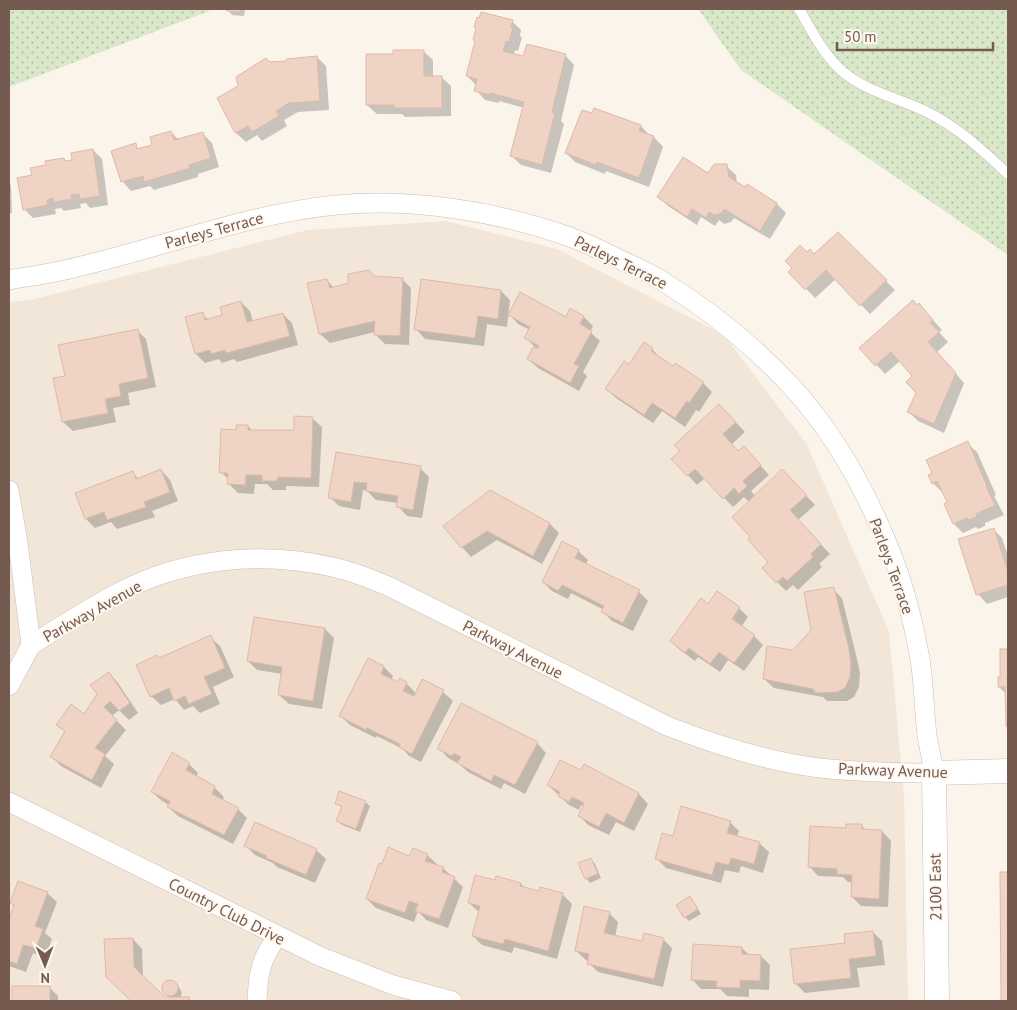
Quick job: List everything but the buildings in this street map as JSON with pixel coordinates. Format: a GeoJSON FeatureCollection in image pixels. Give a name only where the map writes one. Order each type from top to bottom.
{"type":"FeatureCollection","features":[{"type":"Feature","properties":{"kind":"street","name":"Parleys Terrace"},"geometry":{"type":"LineString","coordinates":[[9,280],[78,267],[244,222],[292,211],[338,205],[378,203],[424,204],[520,222],[569,236],[656,277],[695,302],[731,329],[762,358],[792,388],[813,413],[834,441],[853,473],[872,508],[902,583],[920,662],[927,735],[934,773]]}},
{"type":"Feature","properties":{"kind":"street"},"geometry":{"type":"LineString","coordinates":[[9,490],[31,645],[9,686]]}},
{"type":"Feature","properties":{"kind":"street","name":"Parkway Avenue"},"geometry":{"type":"LineString","coordinates":[[31,645],[121,591],[154,577],[221,561],[249,558],[304,562],[333,567],[390,587],[666,726],[726,747],[819,768],[897,773],[1008,771]]}},
{"type":"Feature","properties":{"kind":"street","name":"2100 East"},"geometry":{"type":"LineString","coordinates":[[934,773],[937,1001]]}},
{"type":"Feature","properties":{"kind":"street","name":"Country Club Drive"},"geometry":{"type":"LineString","coordinates":[[9,802],[319,956],[433,999],[452,1001]]}},
{"type":"Feature","properties":{"kind":"street"},"geometry":{"type":"LineString","coordinates":[[257,1001],[258,980],[264,957],[277,936]]}},
{"type":"Feature","properties":{"kind":"lane"},"geometry":{"type":"LineString","coordinates":[[799,9],[825,54],[843,72],[865,87],[926,112],[954,127],[1008,174]]}},
{"type":"Feature","properties":{"kind":"shaded area"},"geometry":{"type":"Polygon","coordinates":[[[446,221],[557,249],[724,335],[806,443],[889,631],[904,796],[908,1001],[9,1001],[9,302],[30,300],[308,230],[446,221]]]}},
{"type":"Feature","properties":{"kind":"green space"},"geometry":{"type":"Polygon","coordinates":[[[9,9],[211,9],[9,87],[9,9]]]}},
{"type":"Feature","properties":{"kind":"green space"},"geometry":{"type":"Polygon","coordinates":[[[698,9],[1008,9],[1008,255],[741,70],[698,9]]]}}]}
